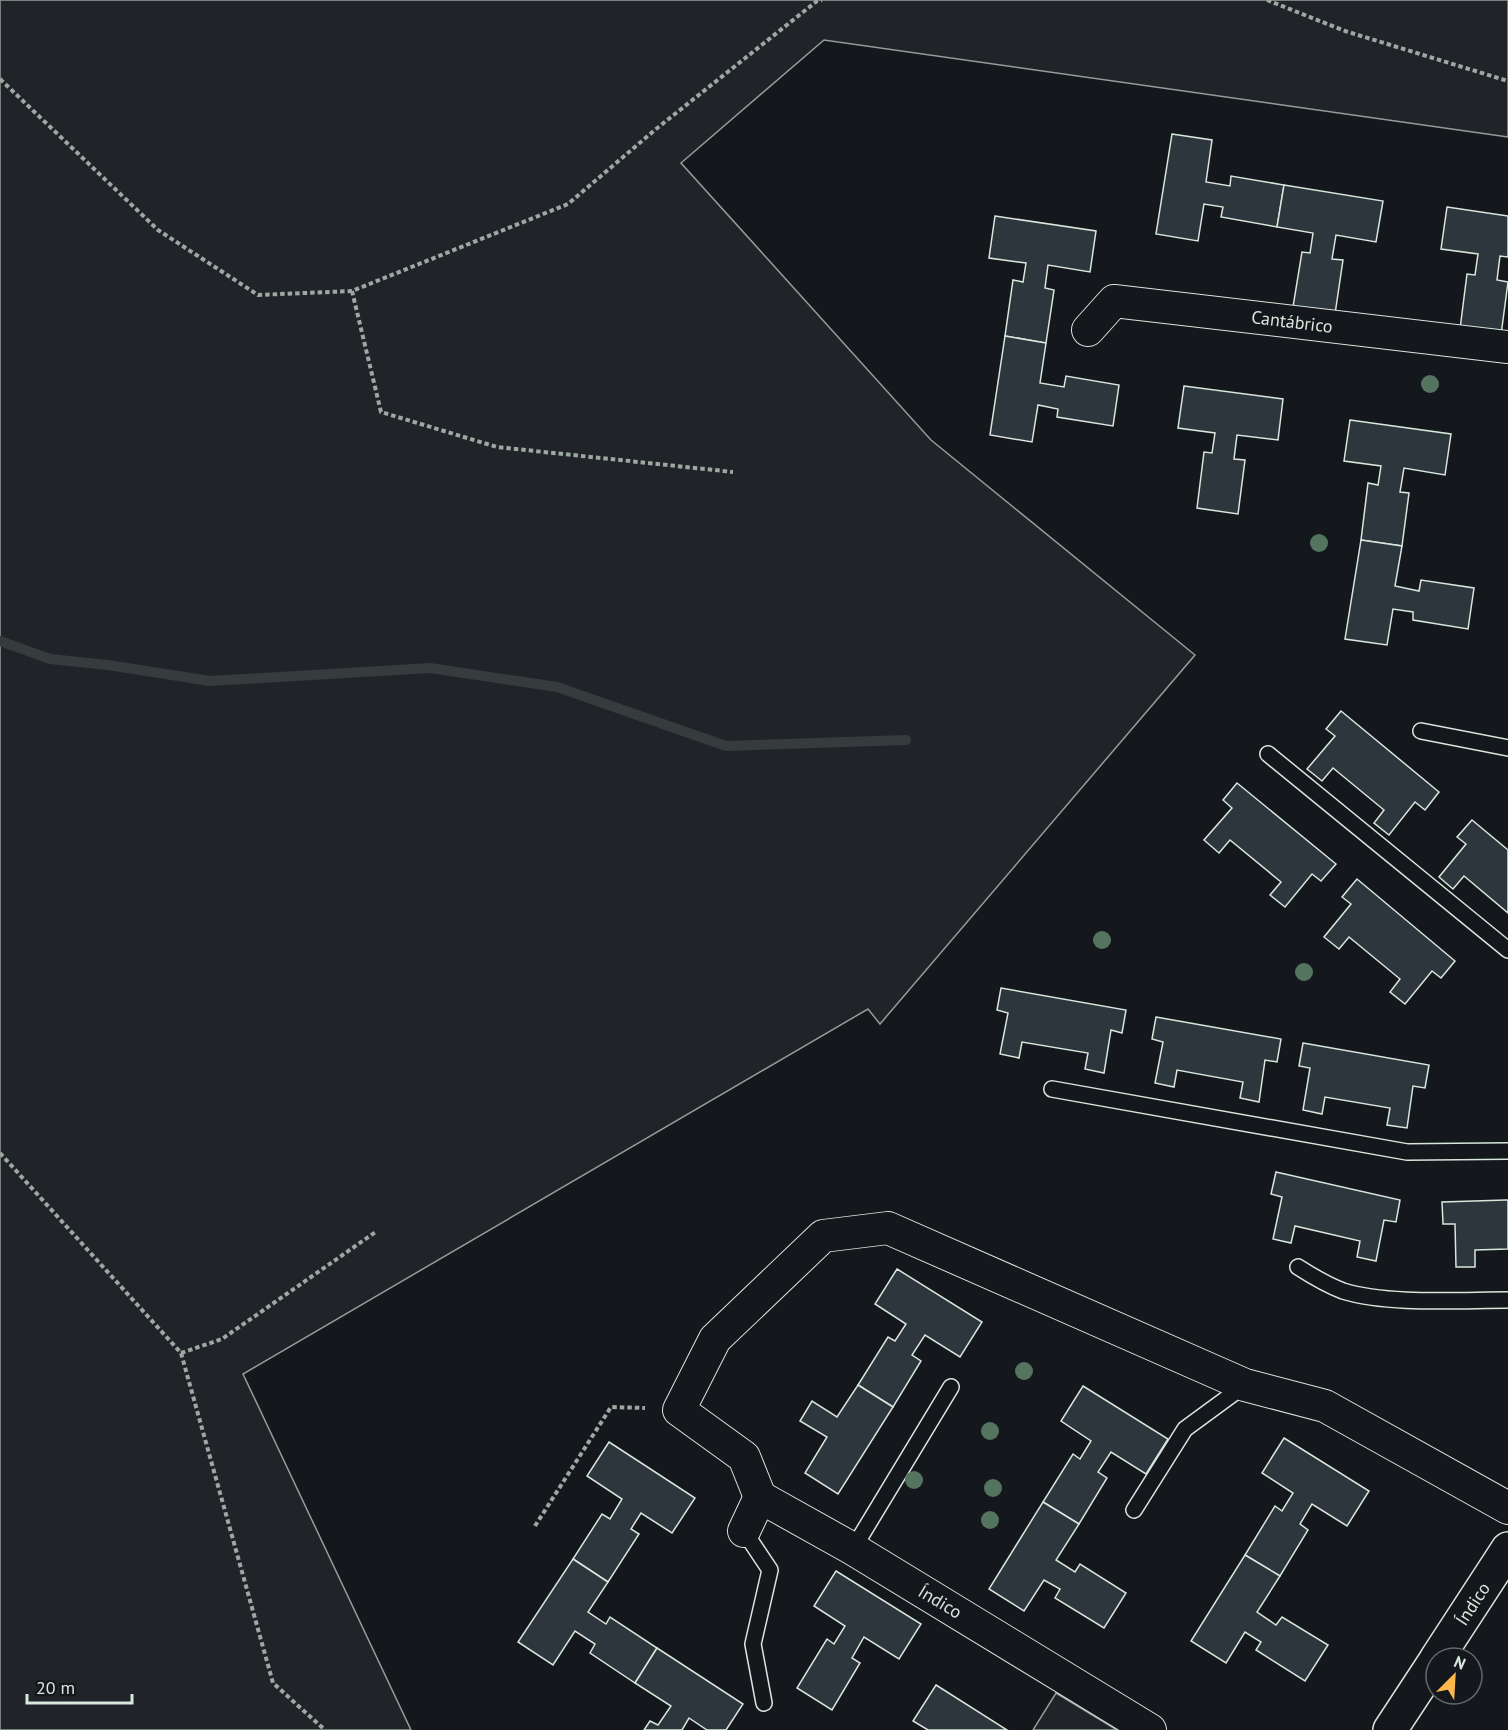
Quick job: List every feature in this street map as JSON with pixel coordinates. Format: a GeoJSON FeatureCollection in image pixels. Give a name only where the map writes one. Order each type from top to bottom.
{"type":"FeatureCollection","features":[{"type":"Feature","properties":{"kind":"street","name":"Cantábrico"},"geometry":{"type":"LineString","coordinates":[[1088,330],[1114,301],[1508,348]]}},
{"type":"Feature","properties":{"kind":"street"},"geometry":{"type":"LineString","coordinates":[[744,1531],[760,1497],[744,1457],[679,1410],[715,1339],[823,1236],[888,1228],[1245,1385],[1325,1406],[1508,1508]]}},
{"type":"Feature","properties":{"kind":"street","name":"Índico"},"geometry":{"type":"LineString","coordinates":[[760,1497],[853,1549],[1150,1730]]}},
{"type":"Feature","properties":{"kind":"street","name":"Índico"},"geometry":{"type":"LineString","coordinates":[[1445,1646],[1508,1549]]}},
{"type":"Feature","properties":{"kind":"street","name":"Índico"},"geometry":{"type":"LineString","coordinates":[[1390,1730],[1424,1678]]}},
{"type":"Feature","properties":{"kind":"lane"},"geometry":{"type":"LineString","coordinates":[[1421,731],[1508,748]]}},
{"type":"Feature","properties":{"kind":"lane"},"geometry":{"type":"LineString","coordinates":[[1268,754],[1508,950]]}},
{"type":"Feature","properties":{"kind":"lane"},"geometry":{"type":"LineString","coordinates":[[1052,1089],[1407,1152],[1508,1151]]}},
{"type":"Feature","properties":{"kind":"lane"},"geometry":{"type":"LineString","coordinates":[[1298,1268],[1319,1281],[1343,1291],[1371,1297],[1508,1300]]}},
{"type":"Feature","properties":{"kind":"lane"},"geometry":{"type":"LineString","coordinates":[[1134,1510],[1185,1429],[1245,1385]]}},
{"type":"Feature","properties":{"kind":"lane"},"geometry":{"type":"LineString","coordinates":[[853,1549],[951,1387]]}},
{"type":"Feature","properties":{"kind":"lane"},"geometry":{"type":"LineString","coordinates":[[744,1531],[770,1570],[753,1644],[764,1703]]}},
{"type":"Feature","properties":{"kind":"path"},"geometry":{"type":"LineString","coordinates":[[0,79],[158,230],[258,294],[352,291],[568,204],[656,129],[817,1],[822,0]]}},
{"type":"Feature","properties":{"kind":"path"},"geometry":{"type":"LineString","coordinates":[[1267,0],[1345,31],[1508,81]]}},
{"type":"Feature","properties":{"kind":"path"},"geometry":{"type":"LineString","coordinates":[[352,291],[381,412],[497,447],[733,472]]}},
{"type":"Feature","properties":{"kind":"path"},"geometry":{"type":"LineString","coordinates":[[0,1153],[181,1353],[273,1683],[325,1730]]}},
{"type":"Feature","properties":{"kind":"path"},"geometry":{"type":"LineString","coordinates":[[181,1353],[222,1339],[376,1231]]}},
{"type":"Feature","properties":{"kind":"path"},"geometry":{"type":"LineString","coordinates":[[535,1526],[611,1407],[679,1410]]}},
{"type":"Feature","properties":{"kind":"shaded area"},"geometry":{"type":"Polygon","coordinates":[[[0,0],[1508,0],[1508,137],[824,40],[681,163],[931,440],[1195,655],[880,1024],[868,1009],[243,1374],[411,1730],[0,1730],[0,0]]]}},
{"type":"Feature","properties":{"kind":"shaded area"},"geometry":{"type":"Polygon","coordinates":[[[1056,1693],[1117,1730],[1033,1730],[1056,1693]]]}},
{"type":"Feature","properties":{"kind":"building"},"geometry":{"type":"Polygon","coordinates":[[[1172,134],[1212,140],[1206,182],[1230,186],[1231,176],[1284,185],[1277,227],[1221,217],[1223,207],[1204,204],[1198,241],[1156,234],[1172,134]]]}},
{"type":"Feature","properties":{"kind":"building"},"geometry":{"type":"Polygon","coordinates":[[[1284,185],[1383,201],[1376,242],[1336,235],[1332,259],[1343,260],[1335,314],[1293,307],[1302,252],[1310,253],[1313,233],[1277,227],[1284,185]]]}},
{"type":"Feature","properties":{"kind":"building"},"geometry":{"type":"Polygon","coordinates":[[[1447,207],[1508,216],[1508,257],[1500,256],[1497,280],[1508,282],[1501,335],[1460,329],[1467,274],[1475,275],[1478,254],[1441,249],[1447,207]]]}},
{"type":"Feature","properties":{"kind":"building"},"geometry":{"type":"Polygon","coordinates":[[[995,216],[1096,231],[1090,272],[1048,265],[1045,288],[1054,290],[1046,343],[1005,336],[1013,280],[1023,282],[1026,263],[989,258],[995,216]]]}},
{"type":"Feature","properties":{"kind":"building"},"geometry":{"type":"Polygon","coordinates":[[[1005,336],[1046,343],[1040,383],[1064,387],[1066,376],[1119,385],[1113,426],[1057,417],[1058,409],[1038,405],[1032,442],[990,435],[1005,336]]]}},
{"type":"Feature","properties":{"kind":"building"},"geometry":{"type":"Polygon","coordinates":[[[1184,386],[1283,399],[1278,440],[1237,435],[1234,459],[1245,460],[1238,514],[1197,508],[1204,452],[1212,453],[1215,433],[1178,428],[1184,386]]]}},
{"type":"Feature","properties":{"kind":"building"},"geometry":{"type":"Polygon","coordinates":[[[1350,420],[1451,434],[1445,475],[1404,468],[1400,492],[1409,493],[1402,546],[1361,540],[1368,483],[1378,485],[1381,466],[1344,461],[1350,420]]]}},
{"type":"Feature","properties":{"kind":"building"},"geometry":{"type":"Polygon","coordinates":[[[1361,540],[1402,546],[1395,586],[1419,591],[1421,580],[1474,588],[1468,629],[1413,620],[1413,612],[1393,609],[1387,645],[1345,639],[1361,540]]]}},
{"type":"Feature","properties":{"kind":"building"},"geometry":{"type":"Polygon","coordinates":[[[1341,711],[1439,792],[1425,810],[1415,802],[1389,835],[1374,823],[1384,810],[1333,768],[1322,781],[1307,769],[1335,736],[1326,729],[1341,711]]]}},
{"type":"Feature","properties":{"kind":"building"},"geometry":{"type":"Polygon","coordinates":[[[1237,783],[1336,864],[1321,881],[1312,874],[1285,907],[1270,895],[1281,882],[1230,840],[1219,853],[1204,840],[1232,808],[1223,800],[1237,783]]]}},
{"type":"Feature","properties":{"kind":"building"},"geometry":{"type":"Polygon","coordinates":[[[1472,820],[1508,850],[1508,913],[1464,876],[1453,889],[1439,877],[1466,844],[1457,837],[1472,820]]]}},
{"type":"Feature","properties":{"kind":"building"},"geometry":{"type":"Polygon","coordinates":[[[1357,879],[1455,961],[1441,978],[1432,971],[1405,1004],[1390,992],[1400,979],[1349,937],[1339,949],[1324,937],[1351,904],[1342,897],[1357,879]]]}},
{"type":"Feature","properties":{"kind":"building"},"geometry":{"type":"Polygon","coordinates":[[[1001,988],[1126,1010],[1122,1033],[1111,1030],[1104,1073],[1085,1069],[1088,1053],[1022,1042],[1019,1058],[1000,1054],[1008,1013],[997,1010],[1001,988]]]}},
{"type":"Feature","properties":{"kind":"building"},"geometry":{"type":"Polygon","coordinates":[[[1156,1017],[1281,1039],[1277,1062],[1265,1060],[1259,1102],[1240,1098],[1243,1082],[1177,1070],[1174,1087],[1155,1083],[1163,1042],[1152,1039],[1156,1017]]]}},
{"type":"Feature","properties":{"kind":"building"},"geometry":{"type":"Polygon","coordinates":[[[1303,1043],[1429,1065],[1425,1088],[1413,1086],[1407,1128],[1387,1125],[1390,1108],[1325,1097],[1322,1114],[1303,1110],[1310,1068],[1299,1066],[1303,1043]]]}},
{"type":"Feature","properties":{"kind":"building"},"geometry":{"type":"Polygon","coordinates":[[[1276,1172],[1400,1200],[1396,1222],[1384,1220],[1376,1261],[1357,1257],[1360,1241],[1295,1226],[1291,1243],[1273,1239],[1282,1197],[1271,1194],[1276,1172]]]}},
{"type":"Feature","properties":{"kind":"building"},"geometry":{"type":"Polygon","coordinates":[[[1508,1200],[1508,1249],[1475,1250],[1475,1267],[1456,1267],[1455,1224],[1443,1224],[1442,1202],[1508,1200]]]}},
{"type":"Feature","properties":{"kind":"building"},"geometry":{"type":"Polygon","coordinates":[[[897,1269],[982,1322],[960,1357],[925,1335],[912,1355],[921,1361],[893,1407],[858,1385],[888,1337],[895,1341],[906,1324],[875,1304],[897,1269]]]}},
{"type":"Feature","properties":{"kind":"building"},"geometry":{"type":"Polygon","coordinates":[[[858,1385],[893,1407],[838,1494],[805,1473],[827,1437],[800,1421],[812,1401],[837,1417],[858,1385]]]}},
{"type":"Feature","properties":{"kind":"building"},"geometry":{"type":"Polygon","coordinates":[[[1083,1386],[1168,1439],[1146,1474],[1111,1452],[1098,1472],[1107,1478],[1079,1524],[1043,1502],[1073,1454],[1080,1459],[1091,1441],[1061,1421],[1083,1386]]]}},
{"type":"Feature","properties":{"kind":"building"},"geometry":{"type":"Polygon","coordinates":[[[1284,1438],[1369,1491],[1347,1526],[1312,1504],[1300,1524],[1308,1530],[1280,1576],[1245,1555],[1275,1506],[1282,1511],[1293,1493],[1262,1473],[1284,1438]]]}},
{"type":"Feature","properties":{"kind":"building"},"geometry":{"type":"Polygon","coordinates":[[[609,1442],[695,1498],[672,1533],[641,1513],[631,1529],[639,1534],[608,1582],[573,1559],[602,1514],[610,1519],[622,1499],[587,1476],[609,1442]]]}},
{"type":"Feature","properties":{"kind":"building"},"geometry":{"type":"Polygon","coordinates":[[[1043,1502],[1079,1524],[1056,1560],[1075,1572],[1080,1564],[1126,1593],[1104,1628],[1055,1598],[1060,1589],[1044,1580],[1024,1611],[989,1589],[1043,1502]]]}},
{"type":"Feature","properties":{"kind":"building"},"geometry":{"type":"Polygon","coordinates":[[[1245,1555],[1280,1576],[1257,1612],[1276,1625],[1282,1617],[1328,1645],[1305,1681],[1256,1650],[1261,1642],[1245,1632],[1226,1663],[1191,1641],[1245,1555]]]}},
{"type":"Feature","properties":{"kind":"building"},"geometry":{"type":"Polygon","coordinates":[[[573,1559],[608,1582],[588,1612],[606,1624],[610,1617],[657,1648],[635,1683],[590,1653],[595,1644],[575,1631],[553,1665],[518,1642],[573,1559]]]}},
{"type":"Feature","properties":{"kind":"building"},"geometry":{"type":"Polygon","coordinates":[[[836,1571],[921,1624],[899,1659],[864,1637],[852,1658],[860,1663],[832,1710],[797,1688],[827,1639],[834,1644],[845,1626],[814,1606],[836,1571]]]}},
{"type":"Feature","properties":{"kind":"building"},"geometry":{"type":"Polygon","coordinates":[[[657,1648],[743,1704],[726,1730],[707,1730],[689,1718],[682,1730],[644,1730],[650,1721],[658,1725],[671,1706],[635,1683],[657,1648]]]}},
{"type":"Feature","properties":{"kind":"building"},"geometry":{"type":"Polygon","coordinates":[[[936,1685],[1007,1730],[928,1730],[913,1721],[936,1685]]]}},
{"type":"Feature","properties":{"kind":"waterway"},"geometry":{"type":"LineString","coordinates":[[0,641],[50,659],[108,665],[210,681],[430,668],[557,687],[726,746],[906,740]]}}]}
